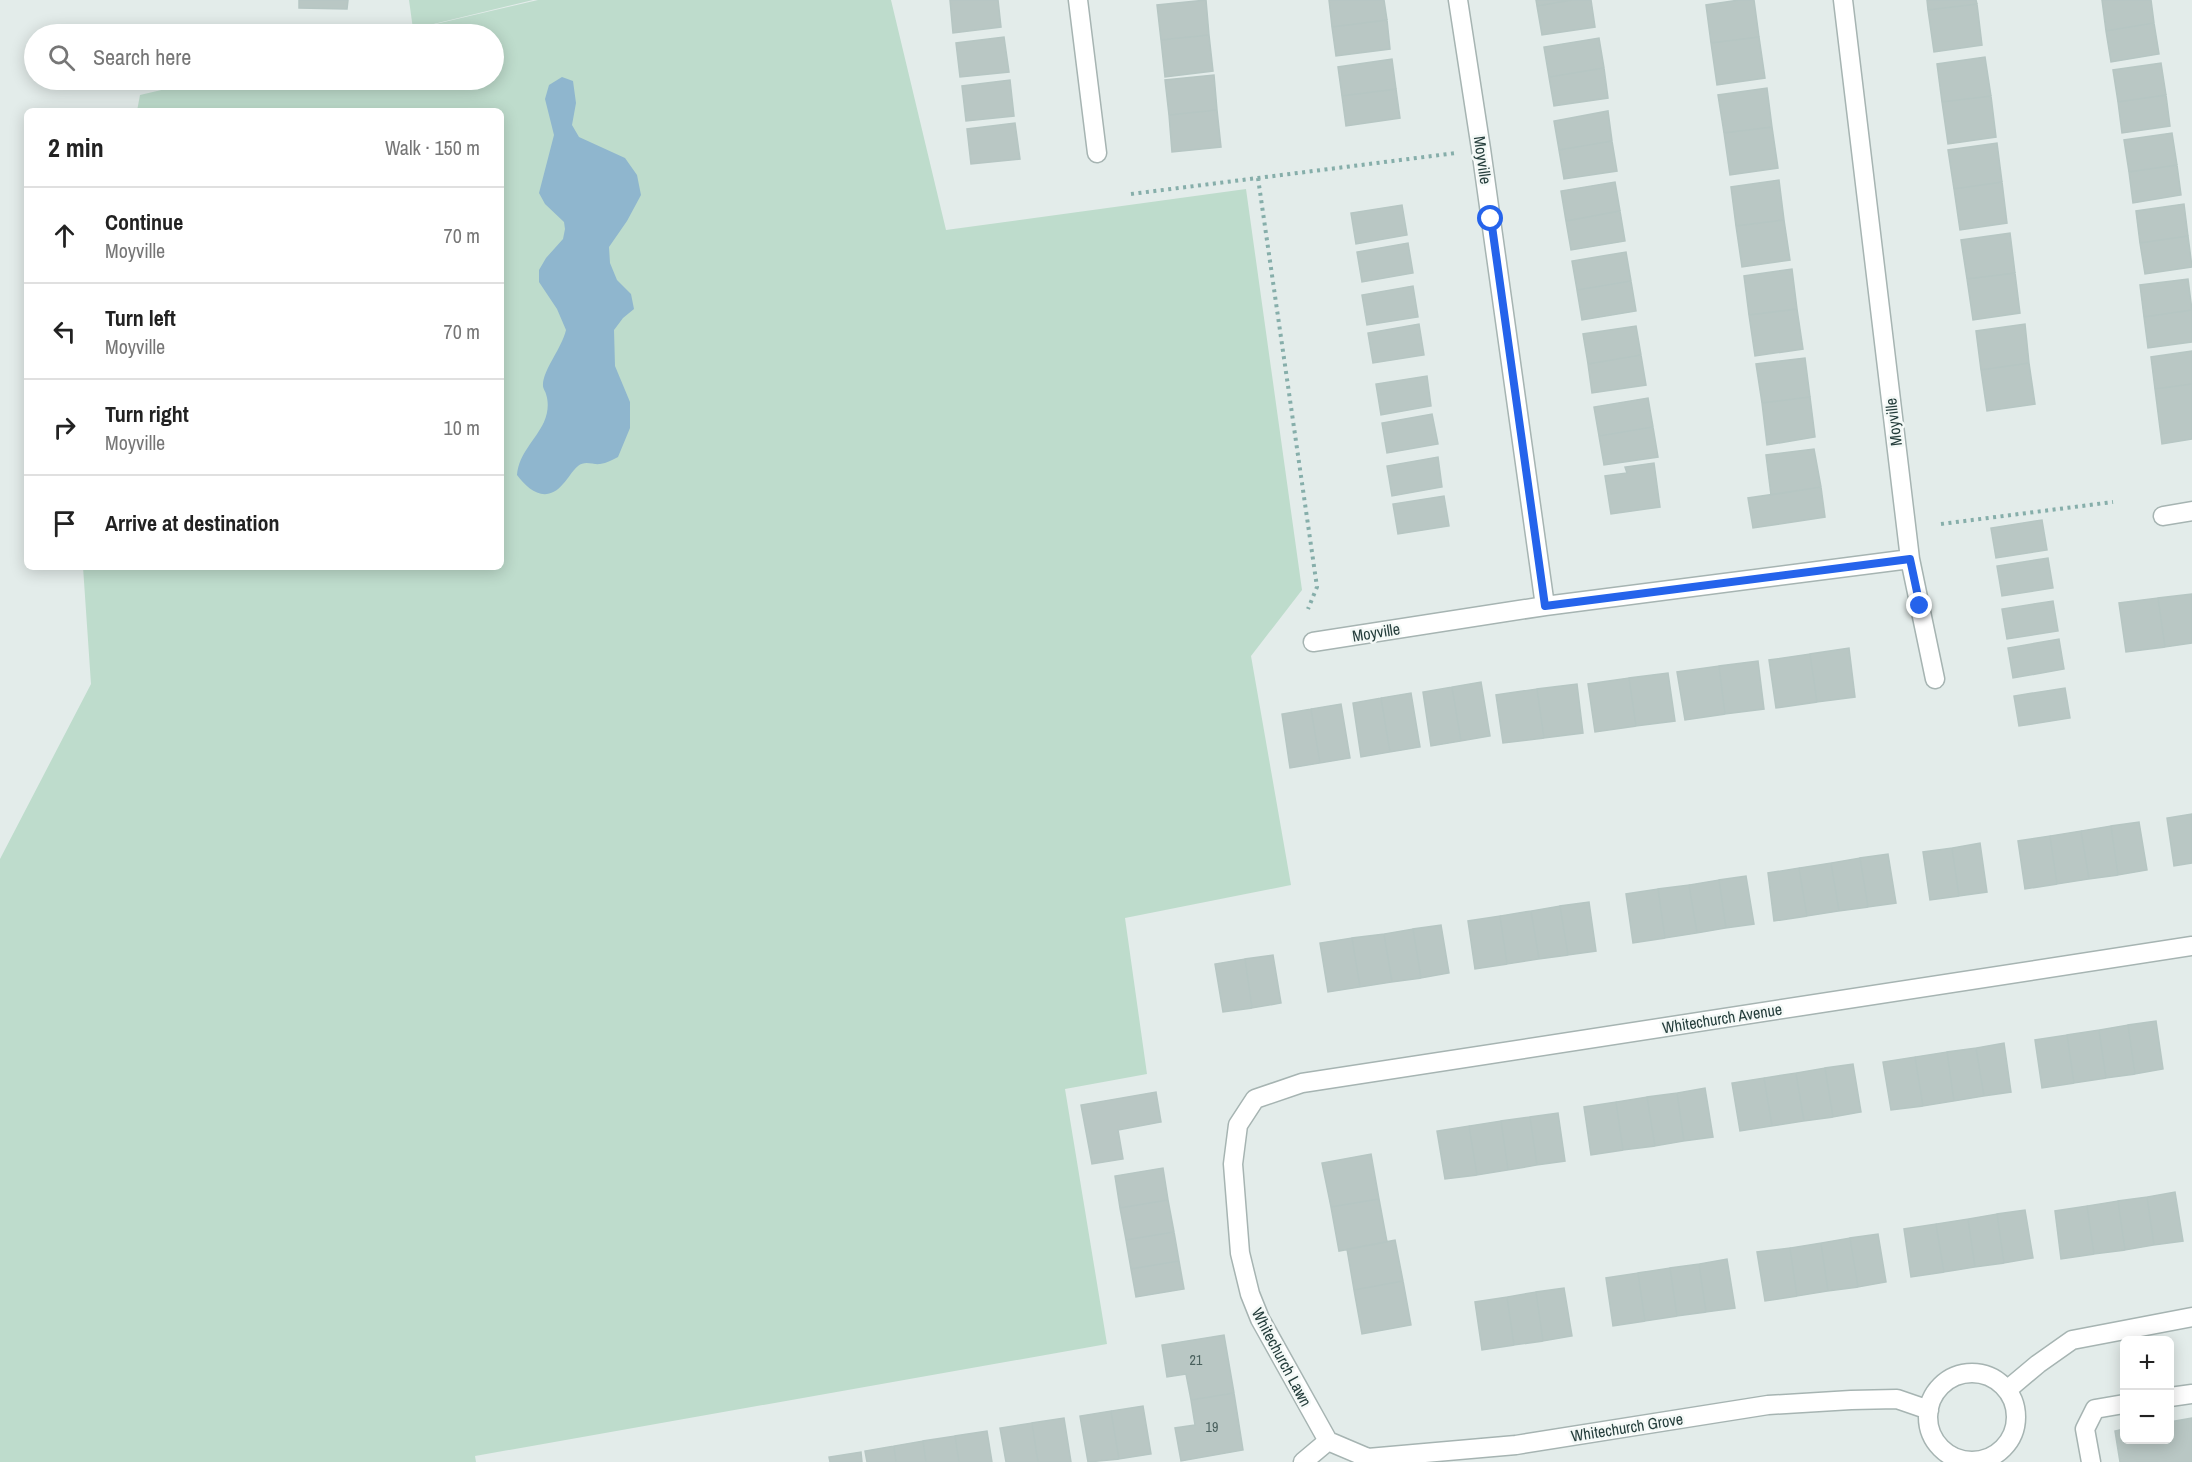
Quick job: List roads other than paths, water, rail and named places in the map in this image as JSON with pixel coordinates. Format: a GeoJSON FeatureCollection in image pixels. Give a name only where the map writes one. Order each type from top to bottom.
{"type":"FeatureCollection","features":[{"type":"Feature","properties":{"kind":"street"},"geometry":{"type":"LineString","coordinates":[[1078,0],[1097,153]]}},
{"type":"Feature","properties":{"kind":"street","name":"Moyville"},"geometry":{"type":"LineString","coordinates":[[1458,0],[1545,606]]}},
{"type":"Feature","properties":{"kind":"street","name":"Moyville"},"geometry":{"type":"LineString","coordinates":[[1843,0],[1910,559],[1935,679]]}},
{"type":"Feature","properties":{"kind":"street"},"geometry":{"type":"LineString","coordinates":[[2163,516],[2192,511]]}},
{"type":"Feature","properties":{"kind":"street","name":"Moyville"},"geometry":{"type":"LineString","coordinates":[[1313,642],[1545,606],[1910,559]]}},
{"type":"Feature","properties":{"kind":"street","name":"Whitechurch Avenue"},"geometry":{"type":"LineString","coordinates":[[1255,1099],[1302,1083],[2192,946]]}},
{"type":"Feature","properties":{"kind":"street","name":"Whitechurch Lawn"},"geometry":{"type":"LineString","coordinates":[[1255,1099],[1238,1125],[1233,1164],[1240,1253],[1260,1319],[1328,1441]]}},
{"type":"Feature","properties":{"kind":"street"},"geometry":{"type":"LineString","coordinates":[[2007,1390],[2072,1340],[2192,1317]]}},
{"type":"Feature","properties":{"kind":"street"},"geometry":{"type":"LineString","coordinates":[[1968,1373],[1983,1374],[1996,1380],[2007,1390],[2014,1403],[2016,1417],[2014,1431],[1998,1458],[1970,1461],[1955,1458],[1943,1450],[1934,1439],[1929,1425],[1929,1410],[1933,1397],[1942,1385],[1954,1377],[1968,1373]]}},
{"type":"Feature","properties":{"kind":"street"},"geometry":{"type":"LineString","coordinates":[[2174,1396],[2192,1394]]}},
{"type":"Feature","properties":{"kind":"street","name":"Whitechurch Grove"},"geometry":{"type":"LineString","coordinates":[[1328,1441],[1368,1458],[1516,1445],[1768,1405],[1897,1399],[1929,1410]]}},
{"type":"Feature","properties":{"kind":"street"},"geometry":{"type":"LineString","coordinates":[[2091,1462],[2085,1429],[2095,1408],[2120,1405]]}},
{"type":"Feature","properties":{"kind":"street"},"geometry":{"type":"LineString","coordinates":[[1303,1462],[1328,1441]]}},
{"type":"Feature","properties":{"kind":"water"},"geometry":{"type":"Polygon","coordinates":[[[562,77],[573,81],[576,103],[572,125],[579,137],[625,158],[637,175],[641,195],[609,247],[610,263],[617,280],[631,294],[634,309],[614,330],[615,366],[630,402],[630,428],[618,457],[603,464],[581,464],[557,490],[544,494],[532,490],[517,475],[524,454],[545,419],[548,404],[543,387],[544,380],[566,330],[557,309],[539,282],[539,270],[546,258],[563,239],[565,229],[564,222],[545,204],[539,193],[554,135],[545,99],[549,85],[562,77]]]}}]}
